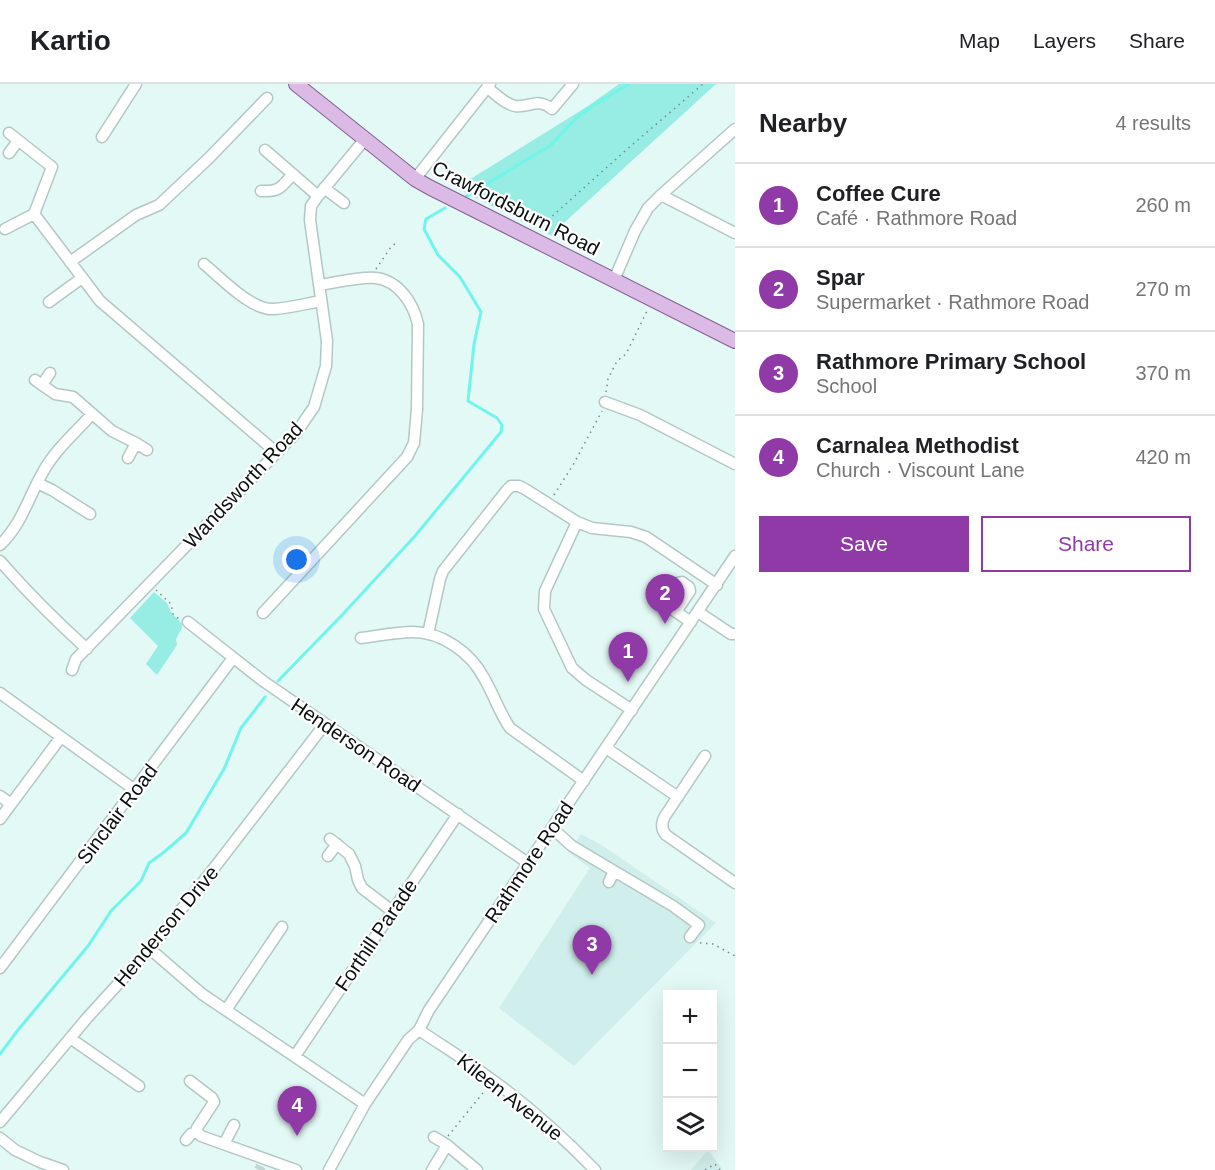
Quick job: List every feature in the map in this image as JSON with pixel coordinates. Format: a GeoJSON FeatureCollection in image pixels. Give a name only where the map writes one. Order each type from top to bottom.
{"type":"FeatureCollection","features":[{"type":"Feature","properties":{"kind":"main road","name":"Crawfordsburn Road"},"geometry":{"type":"LineString","coordinates":[[296,84],[416,179],[442,195],[735,341]]}},
{"type":"Feature","properties":{"kind":"street"},"geometry":{"type":"LineString","coordinates":[[102,137],[136,84]]}},
{"type":"Feature","properties":{"kind":"street"},"geometry":{"type":"LineString","coordinates":[[416,179],[489,86],[513,105],[522,106],[538,102],[552,109],[573,84]]}},
{"type":"Feature","properties":{"kind":"street"},"geometry":{"type":"LineString","coordinates":[[70,262],[136,215],[159,205],[209,158],[267,98]]}},
{"type":"Feature","properties":{"kind":"street"},"geometry":{"type":"LineString","coordinates":[[614,280],[635,231],[648,208],[735,129]]}},
{"type":"Feature","properties":{"kind":"street"},"geometry":{"type":"LineString","coordinates":[[5,229],[34,214],[52,167],[9,133]]}},
{"type":"Feature","properties":{"kind":"street","name":"Wandsworth Road"},"geometry":{"type":"LineString","coordinates":[[72,670],[76,659],[296,434],[314,407],[326,366],[327,341],[310,220],[311,207],[365,139]]}},
{"type":"Feature","properties":{"kind":"street"},"geometry":{"type":"LineString","coordinates":[[9,153],[18,141]]}},
{"type":"Feature","properties":{"kind":"street"},"geometry":{"type":"LineString","coordinates":[[265,150],[293,174],[321,192],[344,203]]}},
{"type":"Feature","properties":{"kind":"street"},"geometry":{"type":"LineString","coordinates":[[261,191],[277,190],[293,174]]}},
{"type":"Feature","properties":{"kind":"street"},"geometry":{"type":"LineString","coordinates":[[661,195],[735,233]]}},
{"type":"Feature","properties":{"kind":"street"},"geometry":{"type":"LineString","coordinates":[[34,214],[100,301],[277,453]]}},
{"type":"Feature","properties":{"kind":"street"},"geometry":{"type":"LineString","coordinates":[[204,264],[248,301],[261,308],[273,309],[321,301]]}},
{"type":"Feature","properties":{"kind":"street"},"geometry":{"type":"LineString","coordinates":[[49,302],[82,278]]}},
{"type":"Feature","properties":{"kind":"street"},"geometry":{"type":"LineString","coordinates":[[263,613],[407,457],[414,443],[417,409],[418,324],[415,311],[403,293],[378,278],[319,285]]}},
{"type":"Feature","properties":{"kind":"street"},"geometry":{"type":"LineString","coordinates":[[50,373],[39,383],[55,394],[73,397],[112,431],[147,450]]}},
{"type":"Feature","properties":{"kind":"street"},"geometry":{"type":"LineString","coordinates":[[605,402],[640,415],[735,464]]}},
{"type":"Feature","properties":{"kind":"street"},"geometry":{"type":"LineString","coordinates":[[0,546],[11,534],[23,514],[44,470],[56,453],[92,414]]}},
{"type":"Feature","properties":{"kind":"street"},"geometry":{"type":"LineString","coordinates":[[128,458],[136,443]]}},
{"type":"Feature","properties":{"kind":"street"},"geometry":{"type":"LineString","coordinates":[[37,483],[90,514]]}},
{"type":"Feature","properties":{"kind":"street"},"geometry":{"type":"LineString","coordinates":[[428,634],[443,572],[512,486],[525,489],[577,522],[592,528],[631,532],[646,537],[717,585]]}},
{"type":"Feature","properties":{"kind":"street"},"geometry":{"type":"LineString","coordinates":[[577,522],[545,591],[544,609],[572,668],[586,680],[632,710]]}},
{"type":"Feature","properties":{"kind":"street","name":"Rathmore Road"},"geometry":{"type":"LineString","coordinates":[[329,1170],[365,1104],[408,1040],[419,1030],[429,1010],[735,556]]}},
{"type":"Feature","properties":{"kind":"street"},"geometry":{"type":"LineString","coordinates":[[0,561],[59,624],[87,649]]}},
{"type":"Feature","properties":{"kind":"street"},"geometry":{"type":"LineString","coordinates":[[676,612],[691,622]]}},
{"type":"Feature","properties":{"kind":"street"},"geometry":{"type":"LineString","coordinates":[[698,612],[731,634],[735,634]]}},
{"type":"Feature","properties":{"kind":"street","name":"Henderson Road"},"geometry":{"type":"LineString","coordinates":[[188,621],[263,681],[528,863]]}},
{"type":"Feature","properties":{"kind":"street"},"geometry":{"type":"LineString","coordinates":[[361,638],[413,632],[428,634],[447,642],[468,656],[484,677],[502,717],[510,728],[584,781]]}},
{"type":"Feature","properties":{"kind":"street","name":"Sinclair Road"},"geometry":{"type":"LineString","coordinates":[[0,968],[233,658]]}},
{"type":"Feature","properties":{"kind":"street"},"geometry":{"type":"LineString","coordinates":[[0,693],[135,790]]}},
{"type":"Feature","properties":{"kind":"street","name":"Henderson Drive"},"geometry":{"type":"LineString","coordinates":[[0,1122],[70,1038],[150,949],[325,724]]}},
{"type":"Feature","properties":{"kind":"street"},"geometry":{"type":"LineString","coordinates":[[0,819],[61,737]]}},
{"type":"Feature","properties":{"kind":"street"},"geometry":{"type":"LineString","coordinates":[[606,748],[678,797]]}},
{"type":"Feature","properties":{"kind":"street"},"geometry":{"type":"LineString","coordinates":[[705,756],[662,821],[663,832],[733,879]]}},
{"type":"Feature","properties":{"kind":"street"},"geometry":{"type":"LineString","coordinates":[[0,796],[11,804]]}},
{"type":"Feature","properties":{"kind":"street","name":"Forthill Parade"},"geometry":{"type":"LineString","coordinates":[[294,1056],[458,814]]}},
{"type":"Feature","properties":{"kind":"street"},"geometry":{"type":"LineString","coordinates":[[552,828],[572,846],[673,906],[699,925],[690,937]]}},
{"type":"Feature","properties":{"kind":"street"},"geometry":{"type":"LineString","coordinates":[[328,856],[333,841],[349,854],[362,888],[392,911]]}},
{"type":"Feature","properties":{"kind":"street"},"geometry":{"type":"LineString","coordinates":[[609,882],[614,871]]}},
{"type":"Feature","properties":{"kind":"street"},"geometry":{"type":"LineString","coordinates":[[225,1010],[282,927]]}},
{"type":"Feature","properties":{"kind":"street"},"geometry":{"type":"LineString","coordinates":[[150,949],[202,994],[365,1104]]}},
{"type":"Feature","properties":{"kind":"street","name":"Kileen Avenue"},"geometry":{"type":"LineString","coordinates":[[419,1030],[519,1100],[573,1147],[595,1170]]}},
{"type":"Feature","properties":{"kind":"street"},"geometry":{"type":"LineString","coordinates":[[70,1038],[139,1086]]}},
{"type":"Feature","properties":{"kind":"street"},"geometry":{"type":"LineString","coordinates":[[190,1082],[214,1101],[196,1128],[201,1136],[262,1162],[293,1170]]}},
{"type":"Feature","properties":{"kind":"street"},"geometry":{"type":"LineString","coordinates":[[224,1144],[234,1125]]}},
{"type":"Feature","properties":{"kind":"street"},"geometry":{"type":"LineString","coordinates":[[186,1140],[191,1134],[197,1132]]}},
{"type":"Feature","properties":{"kind":"street"},"geometry":{"type":"LineString","coordinates":[[0,1138],[15,1150],[63,1170]]}},
{"type":"Feature","properties":{"kind":"street"},"geometry":{"type":"LineString","coordinates":[[432,1170],[442,1141],[477,1170]]}},
{"type":"Feature","properties":{"kind":"path"},"geometry":{"type":"LineString","coordinates":[[528,238],[703,84]]}},
{"type":"Feature","properties":{"kind":"path"},"geometry":{"type":"LineString","coordinates":[[370,278],[396,243]]}},
{"type":"Feature","properties":{"kind":"path"},"geometry":{"type":"LineString","coordinates":[[150,584],[171,604],[173,614],[180,620],[188,621]]}},
{"type":"Feature","properties":{"kind":"path"},"geometry":{"type":"LineString","coordinates":[[690,937],[697,943],[712,944],[735,956]]}},
{"type":"Feature","properties":{"kind":"path"},"geometry":{"type":"LineString","coordinates":[[442,1141],[493,1080]]}},
{"type":"Feature","properties":{"kind":"path"},"geometry":{"type":"LineString","coordinates":[[705,1170],[715,1164],[720,1170]]}},
{"type":"Feature","properties":{"kind":"shaded area"},"geometry":{"type":"Polygon","coordinates":[[[619,84],[716,84],[566,221],[556,238],[456,188],[588,106],[619,84]]]}},
{"type":"Feature","properties":{"kind":"shaded area"},"geometry":{"type":"Polygon","coordinates":[[[154,592],[167,603],[171,612],[182,624],[176,639],[177,645],[157,675],[146,664],[158,646],[130,618],[154,592]]]}},
{"type":"Feature","properties":{"kind":"shaded area"},"geometry":{"type":"Polygon","coordinates":[[[581,834],[603,846],[716,923],[574,1066],[499,1008],[590,868],[568,852],[581,834]]]}},
{"type":"Feature","properties":{"kind":"shaded area"},"geometry":{"type":"Polygon","coordinates":[[[706,1152],[710,1152],[723,1170],[691,1170],[706,1152]]]}},
{"type":"Feature","properties":{"kind":"waterway"},"geometry":{"type":"LineString","coordinates":[[462,199],[551,145],[576,118],[629,84]]}},
{"type":"Feature","properties":{"kind":"waterway"},"geometry":{"type":"LineString","coordinates":[[278,681],[415,536],[501,432],[502,425],[497,418],[468,401],[474,344],[481,312],[460,277],[438,255],[424,229],[426,219],[445,208]]}},
{"type":"Feature","properties":{"kind":"waterway"},"geometry":{"type":"LineString","coordinates":[[0,1054],[88,946],[111,911],[141,881],[149,863],[186,833],[224,769],[241,728],[265,697]]}},
{"type":"Feature","properties":{"kind":"tunnel"},"geometry":{"type":"LineString","coordinates":[[259,1170],[261,1166]]}},
{"type":"Feature","properties":{"kind":"place","name":"Spar"},"geometry":{"type":"Point","coordinates":[665,624]}},
{"type":"Feature","properties":{"kind":"place","name":"Coffee Cure"},"geometry":{"type":"Point","coordinates":[628,682]}},
{"type":"Feature","properties":{"kind":"place","name":"Rathmore Primary School"},"geometry":{"type":"Point","coordinates":[592,975]}},
{"type":"Feature","properties":{"kind":"place","name":"Carnalea Methodist"},"geometry":{"type":"Point","coordinates":[297,1136]}}]}
